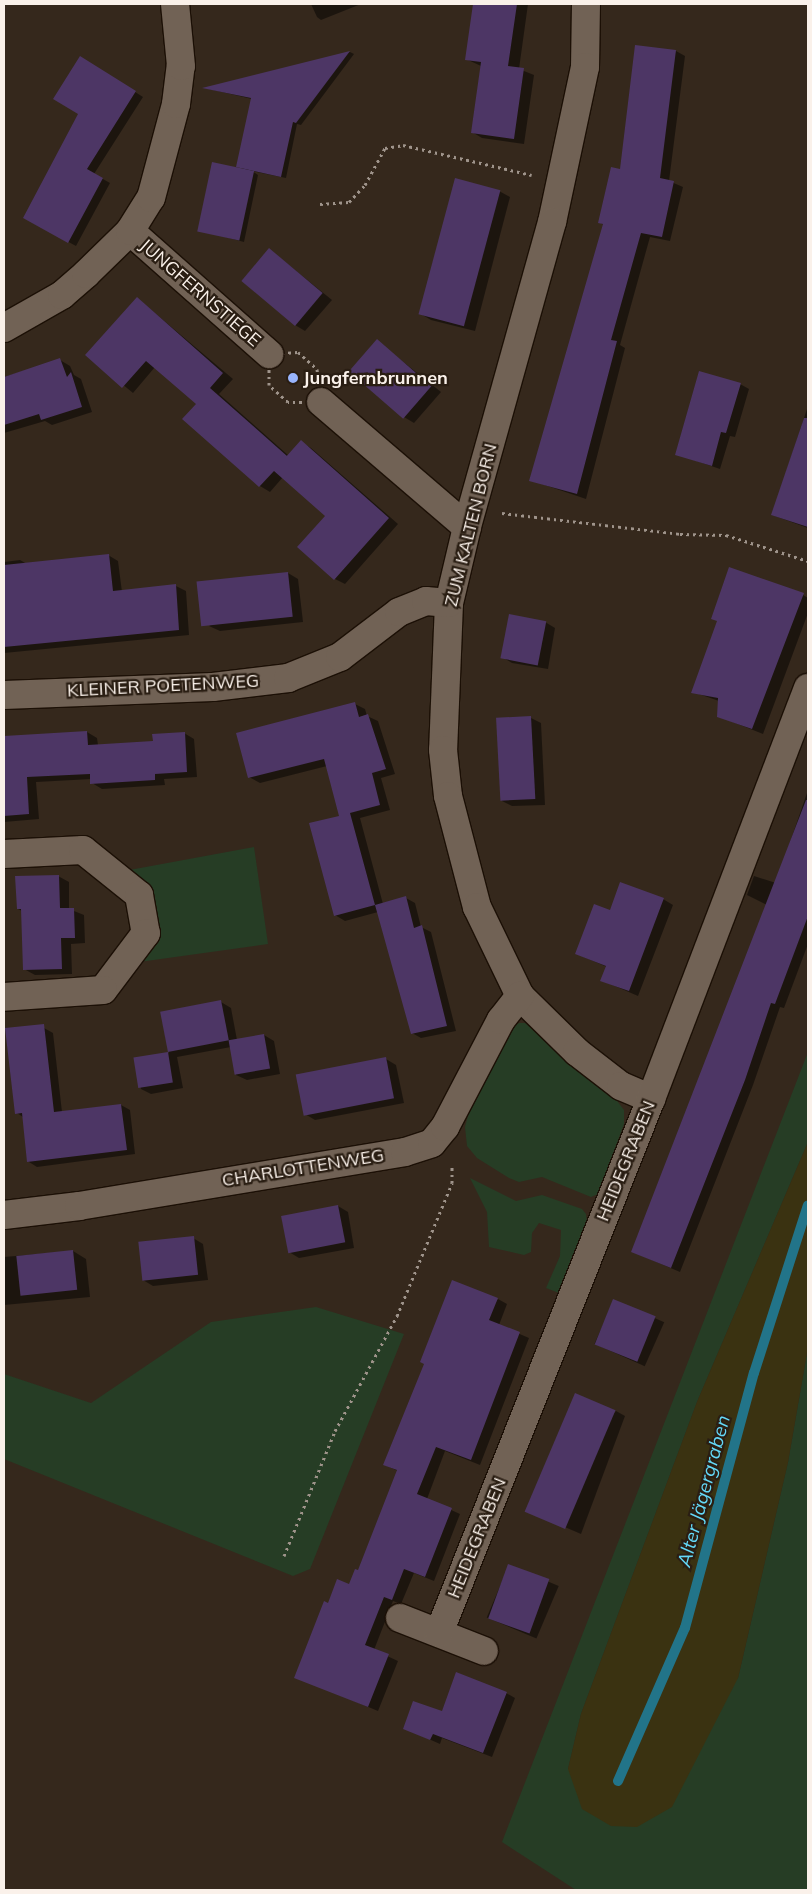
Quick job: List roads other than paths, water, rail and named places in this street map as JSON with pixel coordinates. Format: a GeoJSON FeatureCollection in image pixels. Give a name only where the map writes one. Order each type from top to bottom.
{"type":"FeatureCollection","features":[{"type":"Feature","properties":{"kind":"street"},"geometry":{"type":"LineString","coordinates":[[4,328],[62,295],[130,231],[151,198],[176,104],[181,66],[175,4]]}},
{"type":"Feature","properties":{"kind":"street","name":"ZUM KALTEN BORN"},"geometry":{"type":"LineString","coordinates":[[586,4],[585,67],[561,181],[469,518],[450,603],[443,742],[448,796],[477,907],[520,996],[584,1058],[621,1086],[651,1099]]}},
{"type":"Feature","properties":{"kind":"street","name":"JUNGFERNSTIEGE"},"geometry":{"type":"LineString","coordinates":[[130,231],[269,354]]}},
{"type":"Feature","properties":{"kind":"street"},"geometry":{"type":"LineString","coordinates":[[321,402],[469,518]]}},
{"type":"Feature","properties":{"kind":"street","name":"KLEINER POETENWEG"},"geometry":{"type":"LineString","coordinates":[[4,695],[213,687],[288,678],[340,657],[399,612],[426,601],[450,603]]}},
{"type":"Feature","properties":{"kind":"street","name":"HEIDEGRABEN"},"geometry":{"type":"LineString","coordinates":[[439,1633],[651,1099],[808,688]]}},
{"type":"Feature","properties":{"kind":"street"},"geometry":{"type":"LineString","coordinates":[[4,854],[82,850],[139,895],[146,932],[103,990],[4,997]]}},
{"type":"Feature","properties":{"kind":"street","name":"CHARLOTTENWEG"},"geometry":{"type":"LineString","coordinates":[[4,1214],[79,1206],[404,1152],[432,1143],[445,1126],[501,1020],[520,996]]}},
{"type":"Feature","properties":{"kind":"street"},"geometry":{"type":"LineString","coordinates":[[400,1618],[484,1651]]}},
{"type":"Feature","properties":{"kind":"waterway","name":"Alter Jägergraben"},"geometry":{"type":"LineString","coordinates":[[618,1781],[685,1628],[754,1373],[808,1205]]}},
{"type":"Feature","properties":{"kind":"place","name":"Jungfernbrunnen"},"geometry":{"type":"Point","coordinates":[293,378]}}]}
